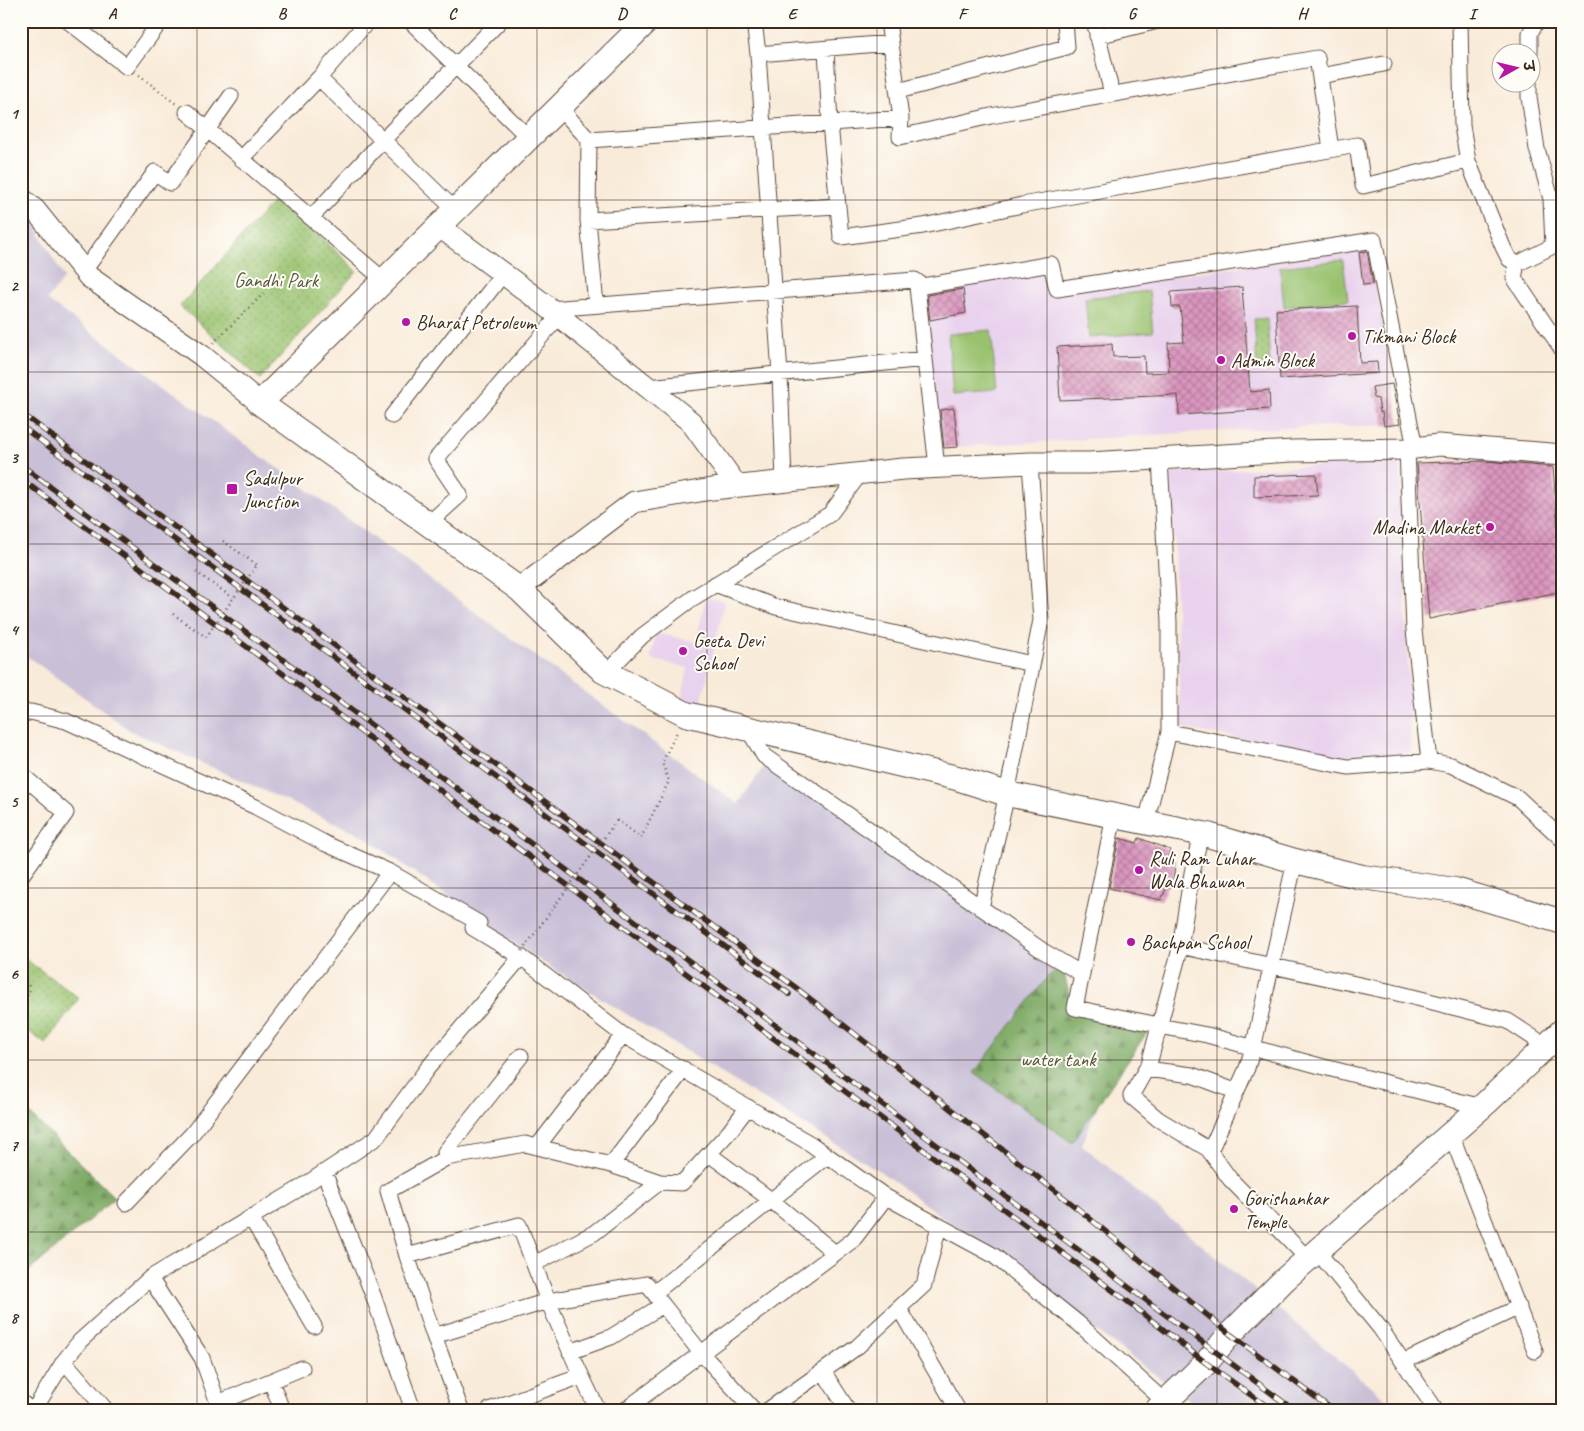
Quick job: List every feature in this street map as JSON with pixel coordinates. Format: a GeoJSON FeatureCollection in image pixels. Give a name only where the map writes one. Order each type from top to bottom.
{"type":"FeatureCollection","features":[{"type":"Feature","properties":{"kind":"main road"},"geometry":{"type":"LineString","coordinates":[[647,21],[260,403],[519,588],[606,672],[686,714],[957,778],[1007,794],[1201,833],[1295,861],[1362,877],[1455,890],[1563,922]]}},
{"type":"Feature","properties":{"kind":"main road"},"geometry":{"type":"LineString","coordinates":[[1161,1406],[1206,1363],[1230,1334],[1285,1279],[1482,1107],[1555,1037]]}},
{"type":"Feature","properties":{"kind":"street"},"geometry":{"type":"LineString","coordinates":[[68,21],[128,67],[161,21]]}},
{"type":"Feature","properties":{"kind":"street"},"geometry":{"type":"LineString","coordinates":[[241,158],[319,78],[368,21]]}},
{"type":"Feature","properties":{"kind":"street"},"geometry":{"type":"LineString","coordinates":[[410,21],[529,138]]}},
{"type":"Feature","properties":{"kind":"street"},"geometry":{"type":"LineString","coordinates":[[311,218],[383,140],[500,21]]}},
{"type":"Feature","properties":{"kind":"street"},"geometry":{"type":"LineString","coordinates":[[754,21],[758,54],[780,374],[784,482]]}},
{"type":"Feature","properties":{"kind":"street"},"geometry":{"type":"LineString","coordinates":[[888,21],[901,118],[900,137],[991,116],[1317,58],[1331,149]]}},
{"type":"Feature","properties":{"kind":"street"},"geometry":{"type":"LineString","coordinates":[[898,91],[1067,47],[1065,21]]}},
{"type":"Feature","properties":{"kind":"street"},"geometry":{"type":"LineString","coordinates":[[1094,21],[1112,94]]}},
{"type":"Feature","properties":{"kind":"street"},"geometry":{"type":"LineString","coordinates":[[1097,36],[1158,21]]}},
{"type":"Feature","properties":{"kind":"street"},"geometry":{"type":"LineString","coordinates":[[1460,21],[1462,126],[1468,161],[1502,247],[1509,259],[1517,264]]}},
{"type":"Feature","properties":{"kind":"street"},"geometry":{"type":"LineString","coordinates":[[1530,42],[1530,33],[1537,21]]}},
{"type":"Feature","properties":{"kind":"street"},"geometry":{"type":"LineString","coordinates":[[758,54],[890,42]]}},
{"type":"Feature","properties":{"kind":"street"},"geometry":{"type":"LineString","coordinates":[[826,49],[830,124],[841,237],[923,226],[1022,204],[1357,144],[1363,186],[1468,161]]}},
{"type":"Feature","properties":{"kind":"street"},"geometry":{"type":"LineString","coordinates":[[1320,76],[1384,64]]}},
{"type":"Feature","properties":{"kind":"street"},"geometry":{"type":"LineString","coordinates":[[319,78],[383,140],[448,219],[503,274],[555,313],[691,422],[737,486]]}},
{"type":"Feature","properties":{"kind":"street"},"geometry":{"type":"LineString","coordinates":[[1517,264],[1553,246],[1551,199],[1537,149],[1529,92]]}},
{"type":"Feature","properties":{"kind":"street"},"geometry":{"type":"LineString","coordinates":[[84,271],[155,172],[170,183],[206,129],[231,96]]}},
{"type":"Feature","properties":{"kind":"street"},"geometry":{"type":"LineString","coordinates":[[560,108],[589,140],[588,220],[596,305]]}},
{"type":"Feature","properties":{"kind":"street"},"geometry":{"type":"LineString","coordinates":[[187,112],[385,281]]}},
{"type":"Feature","properties":{"kind":"street"},"geometry":{"type":"LineString","coordinates":[[589,140],[901,118]]}},
{"type":"Feature","properties":{"kind":"street"},"geometry":{"type":"LineString","coordinates":[[21,198],[35,210],[90,277],[201,355],[260,403]]}},
{"type":"Feature","properties":{"kind":"street"},"geometry":{"type":"LineString","coordinates":[[588,220],[838,206]]}},
{"type":"Feature","properties":{"kind":"street"},"geometry":{"type":"LineString","coordinates":[[937,468],[917,287],[1051,264],[1058,289],[1374,240],[1411,448],[1414,630],[1429,761]]}},
{"type":"Feature","properties":{"kind":"street"},"geometry":{"type":"LineString","coordinates":[[1517,264],[1514,278],[1563,351]]}},
{"type":"Feature","properties":{"kind":"street"},"geometry":{"type":"LineString","coordinates":[[392,416],[503,274]]}},
{"type":"Feature","properties":{"kind":"street"},"geometry":{"type":"LineString","coordinates":[[428,524],[460,495],[436,459],[555,313],[596,305],[915,280],[923,286]]}},
{"type":"Feature","properties":{"kind":"street"},"geometry":{"type":"LineString","coordinates":[[648,387],[925,359]]}},
{"type":"Feature","properties":{"kind":"street"},"geometry":{"type":"LineString","coordinates":[[519,588],[634,502],[737,486],[937,468],[1030,463],[1089,464],[1293,451],[1411,448],[1439,445],[1563,455]]}},
{"type":"Feature","properties":{"kind":"street"},"geometry":{"type":"LineString","coordinates":[[1146,822],[1169,732],[1169,622],[1160,459]]}},
{"type":"Feature","properties":{"kind":"street"},"geometry":{"type":"LineString","coordinates":[[981,908],[1007,794],[1041,620],[1030,463]]}},
{"type":"Feature","properties":{"kind":"street"},"geometry":{"type":"LineString","coordinates":[[606,672],[642,636],[715,584],[830,514],[860,474]]}},
{"type":"Feature","properties":{"kind":"street"},"geometry":{"type":"LineString","coordinates":[[715,584],[776,607],[1032,664]]}},
{"type":"Feature","properties":{"kind":"street"},"geometry":{"type":"LineString","coordinates":[[21,715],[31,712],[66,721],[256,807],[326,844],[390,872],[479,923],[473,928],[521,954],[623,1035],[748,1107],[827,1156],[886,1197],[993,1256],[1078,1322],[1161,1406]]}},
{"type":"Feature","properties":{"kind":"street"},"geometry":{"type":"LineString","coordinates":[[748,729],[764,756],[1042,951],[1082,974]]}},
{"type":"Feature","properties":{"kind":"street"},"geometry":{"type":"LineString","coordinates":[[1169,732],[1348,767],[1429,761],[1450,764],[1518,798],[1563,840]]}},
{"type":"Feature","properties":{"kind":"street"},"geometry":{"type":"LineString","coordinates":[[21,774],[66,813],[21,876]]}},
{"type":"Feature","properties":{"kind":"street"},"geometry":{"type":"LineString","coordinates":[[1114,816],[1075,1008],[1254,1047],[1320,1066],[1482,1107]]}},
{"type":"Feature","properties":{"kind":"street"},"geometry":{"type":"LineString","coordinates":[[1201,833],[1192,873],[1180,946],[1159,1025],[1146,1069],[1131,1096],[1158,1119],[1210,1151],[1230,1179],[1313,1255],[1380,1328],[1436,1410]]}},
{"type":"Feature","properties":{"kind":"street"},"geometry":{"type":"LineString","coordinates":[[1210,1151],[1235,1091],[1247,1068],[1254,1047],[1295,861]]}},
{"type":"Feature","properties":{"kind":"street"},"geometry":{"type":"LineString","coordinates":[[126,1203],[192,1134],[390,872]]}},
{"type":"Feature","properties":{"kind":"street"},"geometry":{"type":"LineString","coordinates":[[1180,946],[1397,993],[1508,1021],[1555,1037]]}},
{"type":"Feature","properties":{"kind":"street"},"geometry":{"type":"LineString","coordinates":[[21,1402],[33,1410],[64,1360],[80,1341],[150,1278],[251,1218],[376,1138],[427,1070],[521,954]]}},
{"type":"Feature","properties":{"kind":"street"},"geometry":{"type":"LineString","coordinates":[[537,1147],[623,1035]]}},
{"type":"Feature","properties":{"kind":"street"},"geometry":{"type":"LineString","coordinates":[[446,1158],[445,1152],[521,1056]]}},
{"type":"Feature","properties":{"kind":"street"},"geometry":{"type":"LineString","coordinates":[[611,1165],[684,1069]]}},
{"type":"Feature","properties":{"kind":"street"},"geometry":{"type":"LineString","coordinates":[[1146,1069],[1192,1075],[1235,1091]]}},
{"type":"Feature","properties":{"kind":"street"},"geometry":{"type":"LineString","coordinates":[[461,1410],[407,1256],[388,1191],[446,1158],[525,1144],[611,1165],[660,1182],[682,1184],[748,1107]]}},
{"type":"Feature","properties":{"kind":"street"},"geometry":{"type":"LineString","coordinates":[[1451,1134],[1535,1351]]}},
{"type":"Feature","properties":{"kind":"street"},"geometry":{"type":"LineString","coordinates":[[709,1154],[771,1200],[835,1254]]}},
{"type":"Feature","properties":{"kind":"street"},"geometry":{"type":"LineString","coordinates":[[654,1293],[827,1156]]}},
{"type":"Feature","properties":{"kind":"street"},"geometry":{"type":"LineString","coordinates":[[324,1172],[373,1295],[413,1410]]}},
{"type":"Feature","properties":{"kind":"street"},"geometry":{"type":"LineString","coordinates":[[534,1264],[594,1233],[660,1182]]}},
{"type":"Feature","properties":{"kind":"street"},"geometry":{"type":"LineString","coordinates":[[625,1410],[853,1240],[886,1197]]}},
{"type":"Feature","properties":{"kind":"street"},"geometry":{"type":"LineString","coordinates":[[251,1218],[314,1326]]}},
{"type":"Feature","properties":{"kind":"street"},"geometry":{"type":"LineString","coordinates":[[407,1256],[519,1225],[548,1301],[598,1410]]}},
{"type":"Feature","properties":{"kind":"street"},"geometry":{"type":"LineString","coordinates":[[775,1408],[857,1347],[924,1285],[939,1226]]}},
{"type":"Feature","properties":{"kind":"street"},"geometry":{"type":"LineString","coordinates":[[150,1278],[202,1358],[218,1403],[226,1405],[270,1381],[302,1368]]}},
{"type":"Feature","properties":{"kind":"street"},"geometry":{"type":"LineString","coordinates":[[434,1336],[548,1301],[648,1284],[702,1354],[754,1410]]}},
{"type":"Feature","properties":{"kind":"street"},"geometry":{"type":"LineString","coordinates":[[570,1352],[611,1337],[663,1305]]}},
{"type":"Feature","properties":{"kind":"street"},"geometry":{"type":"LineString","coordinates":[[1403,1362],[1519,1307]]}},
{"type":"Feature","properties":{"kind":"street"},"geometry":{"type":"LineString","coordinates":[[899,1308],[958,1410]]}},
{"type":"Feature","properties":{"kind":"street"},"geometry":{"type":"LineString","coordinates":[[64,1360],[106,1410]]}},
{"type":"Feature","properties":{"kind":"street"},"geometry":{"type":"LineString","coordinates":[[823,1371],[848,1410]]}},
{"type":"Feature","properties":{"kind":"street"},"geometry":{"type":"LineString","coordinates":[[489,1410],[581,1376]]}},
{"type":"Feature","properties":{"kind":"street"},"geometry":{"type":"LineString","coordinates":[[270,1381],[282,1410]]}},
{"type":"Feature","properties":{"kind":"path"},"geometry":{"type":"LineString","coordinates":[[128,67],[187,112]]}},
{"type":"Feature","properties":{"kind":"path"},"geometry":{"type":"LineString","coordinates":[[201,355],[264,293]]}},
{"type":"Feature","properties":{"kind":"path"},"geometry":{"type":"LineString","coordinates":[[173,614],[206,637],[257,565],[223,540]]}},
{"type":"Feature","properties":{"kind":"path"},"geometry":{"type":"LineString","coordinates":[[196,572],[233,598]]}},
{"type":"Feature","properties":{"kind":"path"},"geometry":{"type":"LineString","coordinates":[[521,954],[617,820],[641,838],[669,781],[662,763],[686,714]]}},
{"type":"Feature","properties":{"kind":"path"},"geometry":{"type":"LineString","coordinates":[[21,980],[27,982],[30,989],[27,995],[21,997]]}},
{"type":"Feature","properties":{"kind":"shaded area"},"geometry":{"type":"Polygon","coordinates":[[[21,209],[30,216],[64,278],[47,300],[738,804],[770,758],[1067,976],[1065,1009],[1125,1036],[1082,1145],[1399,1410],[1203,1410],[884,1174],[528,953],[362,835],[131,731],[21,652],[21,209]]]}},
{"type":"Feature","properties":{"kind":"shaded area"},"geometry":{"type":"Polygon","coordinates":[[[1370,247],[1400,424],[1234,430],[939,448],[923,292],[1047,268],[1051,294],[1370,247]]]}},
{"type":"Feature","properties":{"kind":"shaded area"},"geometry":{"type":"Polygon","coordinates":[[[1400,462],[1411,753],[1357,760],[1181,728],[1171,473],[1400,462]]]}},
{"type":"Feature","properties":{"kind":"shaded area","name":"Geeta Devi School"},"geometry":{"type":"Polygon","coordinates":[[[706,597],[725,601],[701,705],[681,701],[688,668],[650,659],[656,633],[696,642],[706,597]]]}},
{"type":"Feature","properties":{"kind":"green space","name":"Gandhi Park"},"geometry":{"type":"Polygon","coordinates":[[[278,196],[357,271],[260,379],[180,306],[278,196]]]}},
{"type":"Feature","properties":{"kind":"green space"},"geometry":{"type":"Polygon","coordinates":[[[1343,260],[1348,300],[1284,307],[1280,267],[1343,260]]]}},
{"type":"Feature","properties":{"kind":"green space"},"geometry":{"type":"Polygon","coordinates":[[[1149,291],[1153,332],[1089,338],[1085,298],[1149,291]]]}},
{"type":"Feature","properties":{"kind":"green space"},"geometry":{"type":"Polygon","coordinates":[[[1267,318],[1270,365],[1257,366],[1254,319],[1267,318]]]}},
{"type":"Feature","properties":{"kind":"green space"},"geometry":{"type":"Polygon","coordinates":[[[991,330],[997,393],[953,396],[948,334],[991,330]]]}},
{"type":"Feature","properties":{"kind":"green space"},"geometry":{"type":"Polygon","coordinates":[[[21,956],[79,998],[46,1044],[21,1026],[21,956]]]}},
{"type":"Feature","properties":{"kind":"green space","name":"water tank"},"geometry":{"type":"Polygon","coordinates":[[[1062,969],[1072,1001],[1108,1012],[1148,1031],[1072,1143],[974,1073],[1048,976],[1062,969]]]}},
{"type":"Feature","properties":{"kind":"green space"},"geometry":{"type":"Polygon","coordinates":[[[21,1105],[115,1198],[21,1278],[21,1105]]]}},
{"type":"Feature","properties":{"kind":"building"},"geometry":{"type":"Polygon","coordinates":[[[1367,251],[1373,284],[1363,285],[1359,252],[1367,251]]]}},
{"type":"Feature","properties":{"kind":"building"},"geometry":{"type":"Polygon","coordinates":[[[1242,287],[1250,392],[1269,390],[1270,409],[1179,415],[1178,395],[1060,400],[1057,347],[1112,344],[1113,357],[1144,356],[1145,373],[1169,372],[1168,343],[1184,342],[1180,307],[1172,307],[1171,292],[1242,287]]]}},
{"type":"Feature","properties":{"kind":"building"},"geometry":{"type":"Polygon","coordinates":[[[963,289],[966,313],[930,320],[927,295],[963,289]]]}},
{"type":"Feature","properties":{"kind":"building"},"geometry":{"type":"Polygon","coordinates":[[[1357,306],[1360,363],[1377,362],[1378,373],[1280,379],[1276,310],[1357,306]]]}},
{"type":"Feature","properties":{"kind":"building"},"geometry":{"type":"Polygon","coordinates":[[[1392,384],[1400,424],[1384,426],[1378,399],[1374,398],[1372,387],[1392,384]]]}},
{"type":"Feature","properties":{"kind":"building"},"geometry":{"type":"Polygon","coordinates":[[[954,408],[958,447],[944,448],[940,410],[954,408]]]}},
{"type":"Feature","properties":{"kind":"building","name":"Madina Market"},"geometry":{"type":"Polygon","coordinates":[[[1485,461],[1553,467],[1563,591],[1429,619],[1417,463],[1485,461]]]}},
{"type":"Feature","properties":{"kind":"building"},"geometry":{"type":"Polygon","coordinates":[[[1316,474],[1318,495],[1254,497],[1254,476],[1316,474]]]}},
{"type":"Feature","properties":{"kind":"building","name":"Ruli Ram Luhar Wala Bhawan"},"geometry":{"type":"Polygon","coordinates":[[[1119,838],[1137,843],[1139,838],[1170,850],[1168,860],[1175,862],[1173,886],[1168,884],[1161,900],[1109,888],[1119,838]]]}},
{"type":"Feature","properties":{"kind":"railway"},"geometry":{"type":"LineString","coordinates":[[21,413],[795,987],[1077,1208],[1230,1334],[1333,1410]]}},
{"type":"Feature","properties":{"kind":"railway"},"geometry":{"type":"LineString","coordinates":[[21,426],[789,994]]}},
{"type":"Feature","properties":{"kind":"railway"},"geometry":{"type":"LineString","coordinates":[[21,465],[1294,1410]]}},
{"type":"Feature","properties":{"kind":"railway"},"geometry":{"type":"LineString","coordinates":[[21,479],[1127,1301],[1206,1363],[1272,1410]]}},
{"type":"Feature","properties":{"kind":"place","name":"Bharat Petroleum"},"geometry":{"type":"Point","coordinates":[406,322]}},
{"type":"Feature","properties":{"kind":"place","name":"Tikmani Block"},"geometry":{"type":"Point","coordinates":[1352,336]}},
{"type":"Feature","properties":{"kind":"place","name":"Admin Block"},"geometry":{"type":"Point","coordinates":[1221,360]}},
{"type":"Feature","properties":{"kind":"place","name":"Sadulpur Junction"},"geometry":{"type":"Point","coordinates":[232,489]}},
{"type":"Feature","properties":{"kind":"place","name":"Madina Market"},"geometry":{"type":"Point","coordinates":[1490,527]}},
{"type":"Feature","properties":{"kind":"place","name":"Geeta Devi School"},"geometry":{"type":"Point","coordinates":[683,651]}},
{"type":"Feature","properties":{"kind":"place","name":"Ruli Ram Luhar Wala Bhawan"},"geometry":{"type":"Point","coordinates":[1139,870]}},
{"type":"Feature","properties":{"kind":"place","name":"Bachpan School"},"geometry":{"type":"Point","coordinates":[1131,942]}},
{"type":"Feature","properties":{"kind":"place","name":"Gorishankar Temple"},"geometry":{"type":"Point","coordinates":[1234,1209]}}]}
